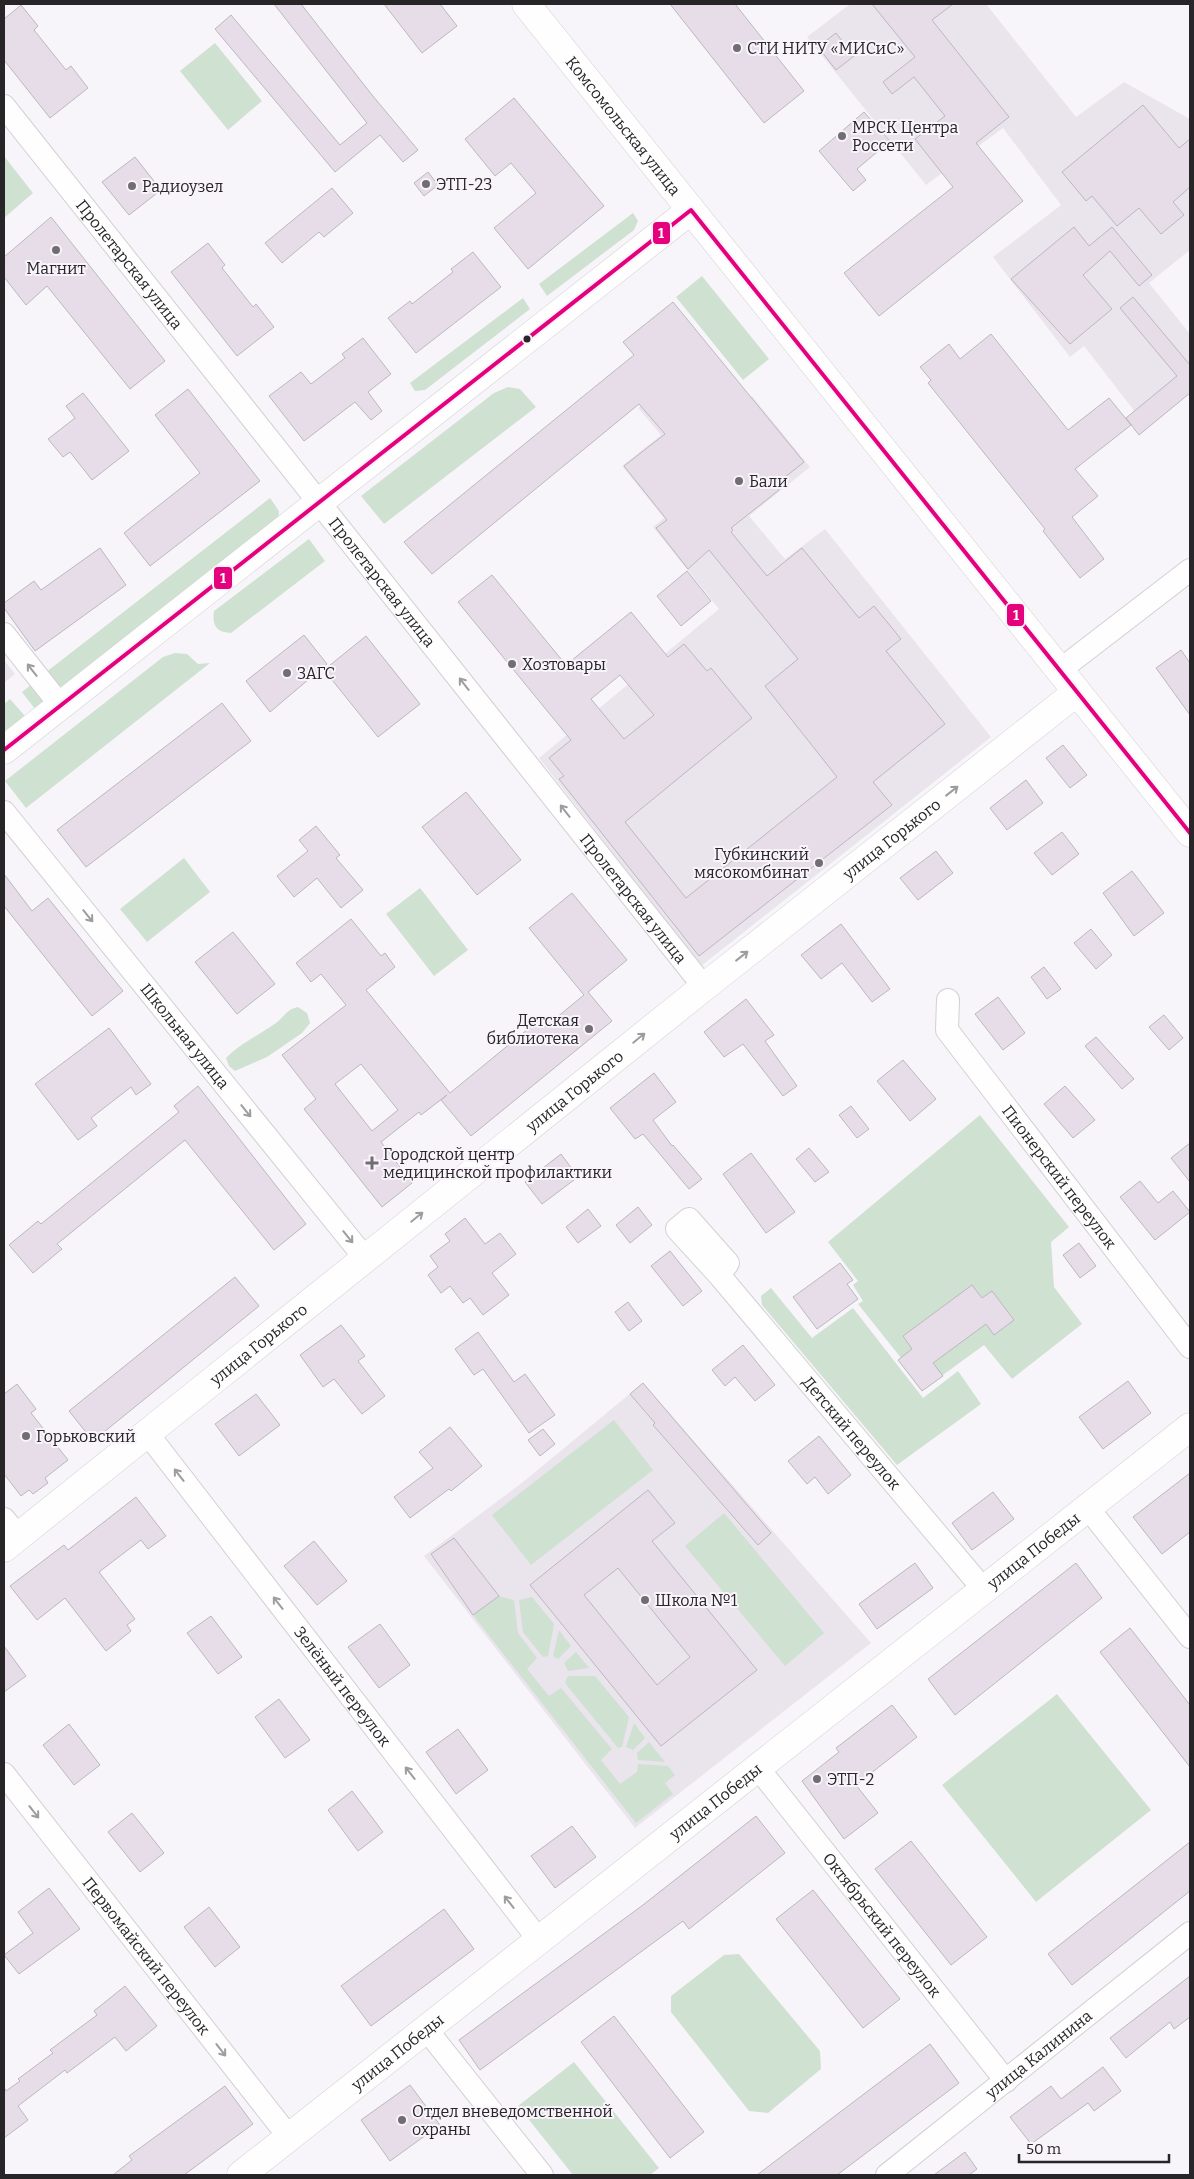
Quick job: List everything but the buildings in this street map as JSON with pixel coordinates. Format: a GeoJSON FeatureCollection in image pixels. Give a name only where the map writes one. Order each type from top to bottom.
{"type":"FeatureCollection","features":[{"type":"Feature","properties":{"kind":"street","name":"Комсомольская улица"},"geometry":{"type":"LineString","coordinates":[[526,4],[1190,833]]}},
{"type":"Feature","properties":{"kind":"street","name":"Пролетарская улица"},"geometry":{"type":"LineString","coordinates":[[4,106],[318,504],[353,545],[704,987]]}},
{"type":"Feature","properties":{"kind":"street"},"geometry":{"type":"LineString","coordinates":[[4,750],[691,210]]}},
{"type":"Feature","properties":{"kind":"street"},"geometry":{"type":"LineString","coordinates":[[1060,670],[1190,570]]}},
{"type":"Feature","properties":{"kind":"street"},"geometry":{"type":"LineString","coordinates":[[4,634],[61,706]]}},
{"type":"Feature","properties":{"kind":"street","name":"улица Горького"},"geometry":{"type":"LineString","coordinates":[[8,1534],[147,1433],[704,987],[1077,692]]}},
{"type":"Feature","properties":{"kind":"street","name":"Школьная улица"},"geometry":{"type":"LineString","coordinates":[[4,812],[365,1258]]}},
{"type":"Feature","properties":{"kind":"street","name":"Пионерский переулок"},"geometry":{"type":"LineString","coordinates":[[948,1000],[947,1030],[1190,1347]]}},
{"type":"Feature","properties":{"kind":"street","name":"Детский переулок"},"geometry":{"type":"LineString","coordinates":[[719,1274],[984,1590]]}},
{"type":"Feature","properties":{"kind":"street","name":"улица Победы"},"geometry":{"type":"LineString","coordinates":[[241,2175],[1190,1427]]}},
{"type":"Feature","properties":{"kind":"street","name":"Зелёный переулок"},"geometry":{"type":"LineString","coordinates":[[147,1433],[539,1940]]}},
{"type":"Feature","properties":{"kind":"street"},"geometry":{"type":"LineString","coordinates":[[1088,1508],[1190,1637]]}},
{"type":"Feature","properties":{"kind":"street","name":"Октябрьский переулок"},"geometry":{"type":"LineString","coordinates":[[758,1768],[1006,2081]]}},
{"type":"Feature","properties":{"kind":"street","name":"Первомайский переулок"},"geometry":{"type":"LineString","coordinates":[[4,1774],[290,2137]]}},
{"type":"Feature","properties":{"kind":"street","name":"улица Калинина"},"geometry":{"type":"LineString","coordinates":[[887,2175],[1190,1933]]}},
{"type":"Feature","properties":{"kind":"street"},"geometry":{"type":"LineString","coordinates":[[426,2029],[542,2175]]}},
{"type":"Feature","properties":{"kind":"shaded area"},"geometry":{"type":"Polygon","coordinates":[[[850,4],[986,4],[1076,117],[1124,82],[1190,119],[1190,250],[1149,283],[1190,334],[1190,390],[1146,426],[1084,346],[1070,357],[993,257],[1061,205],[1003,128],[926,185],[807,37],[850,4]]]}},
{"type":"Feature","properties":{"kind":"shaded area"},"geometry":{"type":"Polygon","coordinates":[[[702,358],[742,403],[752,396],[810,467],[749,516],[785,559],[825,529],[991,737],[701,966],[539,758],[719,609],[653,527],[664,518],[622,466],[661,435],[638,408],[702,358]]]}},
{"type":"Feature","properties":{"kind":"shaded area"},"geometry":{"type":"Polygon","coordinates":[[[4,660],[15,674],[4,683],[4,660]]]}},
{"type":"Feature","properties":{"kind":"shaded area","name":"Школа №1"},"geometry":{"type":"Polygon","coordinates":[[[643,1383],[871,1643],[635,1828],[424,1556],[523,1482],[643,1383]]]}},
{"type":"Feature","properties":{"kind":"green space"},"geometry":{"type":"Polygon","coordinates":[[[215,43],[262,101],[228,130],[180,71],[215,43]]]}},
{"type":"Feature","properties":{"kind":"green space"},"geometry":{"type":"Polygon","coordinates":[[[4,156],[33,193],[4,218],[4,156]]]}},
{"type":"Feature","properties":{"kind":"green space"},"geometry":{"type":"Polygon","coordinates":[[[633,213],[638,221],[634,230],[547,296],[539,284],[633,213]]]}},
{"type":"Feature","properties":{"kind":"green space"},"geometry":{"type":"Polygon","coordinates":[[[702,276],[769,359],[743,380],[676,297],[702,276]]]}},
{"type":"Feature","properties":{"kind":"green space"},"geometry":{"type":"Polygon","coordinates":[[[523,298],[530,309],[425,390],[415,391],[410,383],[523,298]]]}},
{"type":"Feature","properties":{"kind":"green space"},"geometry":{"type":"Polygon","coordinates":[[[508,387],[520,389],[536,407],[384,524],[361,496],[494,393],[508,387]]]}},
{"type":"Feature","properties":{"kind":"green space"},"geometry":{"type":"Polygon","coordinates":[[[270,498],[279,511],[278,522],[58,691],[45,673],[270,498]]]}},
{"type":"Feature","properties":{"kind":"green space"},"geometry":{"type":"Polygon","coordinates":[[[309,539],[325,561],[231,633],[222,632],[216,627],[214,611],[309,539]]]}},
{"type":"Feature","properties":{"kind":"green space"},"geometry":{"type":"Polygon","coordinates":[[[175,653],[187,654],[198,664],[210,663],[26,808],[5,781],[163,657],[175,653]]]}},
{"type":"Feature","properties":{"kind":"green space"},"geometry":{"type":"Polygon","coordinates":[[[36,681],[49,699],[35,709],[22,692],[36,681]]]}},
{"type":"Feature","properties":{"kind":"green space"},"geometry":{"type":"Polygon","coordinates":[[[10,699],[25,716],[4,733],[4,704],[10,699]]]}},
{"type":"Feature","properties":{"kind":"green space"},"geometry":{"type":"Polygon","coordinates":[[[184,858],[210,892],[147,942],[120,909],[184,858]]]}},
{"type":"Feature","properties":{"kind":"green space"},"geometry":{"type":"Polygon","coordinates":[[[420,888],[468,950],[434,976],[386,914],[420,888]]]}},
{"type":"Feature","properties":{"kind":"green space"},"geometry":{"type":"Polygon","coordinates":[[[298,1007],[307,1013],[310,1023],[302,1033],[267,1057],[235,1071],[229,1066],[226,1058],[244,1043],[276,1023],[288,1011],[298,1007]]]}},
{"type":"Feature","properties":{"kind":"green space"},"geometry":{"type":"Polygon","coordinates":[[[980,1115],[1069,1227],[1051,1242],[1054,1287],[1082,1324],[1012,1379],[984,1345],[925,1388],[858,1304],[863,1301],[853,1285],[858,1281],[828,1242],[980,1115]]]}},
{"type":"Feature","properties":{"kind":"green space"},"geometry":{"type":"Polygon","coordinates":[[[771,1288],[812,1338],[853,1308],[923,1398],[958,1371],[981,1404],[897,1465],[762,1305],[761,1296],[771,1288]]]}},
{"type":"Feature","properties":{"kind":"green space"},"geometry":{"type":"Polygon","coordinates":[[[614,1420],[653,1470],[531,1565],[492,1515],[614,1420]]]}},
{"type":"Feature","properties":{"kind":"green space"},"geometry":{"type":"Polygon","coordinates":[[[724,1513],[824,1633],[785,1666],[685,1546],[724,1513]]]}},
{"type":"Feature","properties":{"kind":"green space"},"geometry":{"type":"Polygon","coordinates":[[[499,1596],[514,1600],[518,1633],[537,1658],[527,1669],[549,1696],[561,1688],[612,1749],[601,1760],[620,1784],[637,1772],[638,1764],[668,1766],[675,1775],[665,1783],[673,1794],[636,1823],[473,1615],[499,1596]]]}},
{"type":"Feature","properties":{"kind":"green space"},"geometry":{"type":"Polygon","coordinates":[[[532,1597],[554,1624],[548,1656],[543,1657],[523,1632],[519,1600],[532,1597]]]}},
{"type":"Feature","properties":{"kind":"green space"},"geometry":{"type":"Polygon","coordinates":[[[559,1630],[571,1646],[558,1659],[553,1656],[559,1630]]]}},
{"type":"Feature","properties":{"kind":"green space"},"geometry":{"type":"Polygon","coordinates":[[[576,1652],[589,1668],[568,1671],[564,1663],[576,1652]]]}},
{"type":"Feature","properties":{"kind":"green space"},"geometry":{"type":"Polygon","coordinates":[[[568,1676],[595,1676],[629,1717],[622,1747],[618,1748],[565,1683],[568,1676]]]}},
{"type":"Feature","properties":{"kind":"green space"},"geometry":{"type":"Polygon","coordinates":[[[1057,1694],[1151,1810],[1036,1902],[942,1785],[1057,1694]]]}},
{"type":"Feature","properties":{"kind":"green space"},"geometry":{"type":"Polygon","coordinates":[[[634,1723],[645,1738],[633,1750],[626,1747],[634,1723]]]}},
{"type":"Feature","properties":{"kind":"green space"},"geometry":{"type":"Polygon","coordinates":[[[649,1742],[665,1762],[638,1760],[637,1753],[649,1742]]]}},
{"type":"Feature","properties":{"kind":"green space"},"geometry":{"type":"Polygon","coordinates":[[[739,1954],[820,2051],[821,2069],[768,2113],[749,2111],[671,2012],[671,1996],[724,1955],[739,1954]]]}},
{"type":"Feature","properties":{"kind":"green space"},"geometry":{"type":"Polygon","coordinates":[[[574,2062],[659,2168],[650,2175],[573,2175],[518,2106],[574,2062]]]}},
{"type":"Feature","properties":{"kind":"transit line","name":"1"},"geometry":{"type":"LineString","coordinates":[[4,750],[691,210],[1190,833]]}},
{"type":"Feature","properties":{"kind":"place","name":"СТИ НИТУ «МИСиС»"},"geometry":{"type":"Point","coordinates":[737,48]}},
{"type":"Feature","properties":{"kind":"place","name":"МРСК Центра Россети"},"geometry":{"type":"Point","coordinates":[842,136]}},
{"type":"Feature","properties":{"kind":"place","name":"ЭТП-23"},"geometry":{"type":"Point","coordinates":[426,184]}},
{"type":"Feature","properties":{"kind":"place","name":"Радиоузел"},"geometry":{"type":"Point","coordinates":[132,186]}},
{"type":"Feature","properties":{"kind":"place","name":"Магнит"},"geometry":{"type":"Point","coordinates":[56,250]}},
{"type":"Feature","properties":{"kind":"place","name":"Бали"},"geometry":{"type":"Point","coordinates":[739,481]}},
{"type":"Feature","properties":{"kind":"place","name":"Хозтовары"},"geometry":{"type":"Point","coordinates":[512,664]}},
{"type":"Feature","properties":{"kind":"place","name":"ЗАГС"},"geometry":{"type":"Point","coordinates":[287,673]}},
{"type":"Feature","properties":{"kind":"place","name":"Губкинский мясокомбинат"},"geometry":{"type":"Point","coordinates":[819,863]}},
{"type":"Feature","properties":{"kind":"place","name":"Детская библиотека"},"geometry":{"type":"Point","coordinates":[589,1029]}},
{"type":"Feature","properties":{"kind":"place","name":"Городской центр медицинской профилактики"},"geometry":{"type":"Point","coordinates":[372,1163]}},
{"type":"Feature","properties":{"kind":"place","name":"Горьковский"},"geometry":{"type":"Point","coordinates":[26,1436]}},
{"type":"Feature","properties":{"kind":"place","name":"Школа №1"},"geometry":{"type":"Point","coordinates":[645,1600]}},
{"type":"Feature","properties":{"kind":"place","name":"ЭТП-2"},"geometry":{"type":"Point","coordinates":[817,1779]}},
{"type":"Feature","properties":{"kind":"place","name":"Отдел вневедомственной охраны"},"geometry":{"type":"Point","coordinates":[402,2120]}}]}
